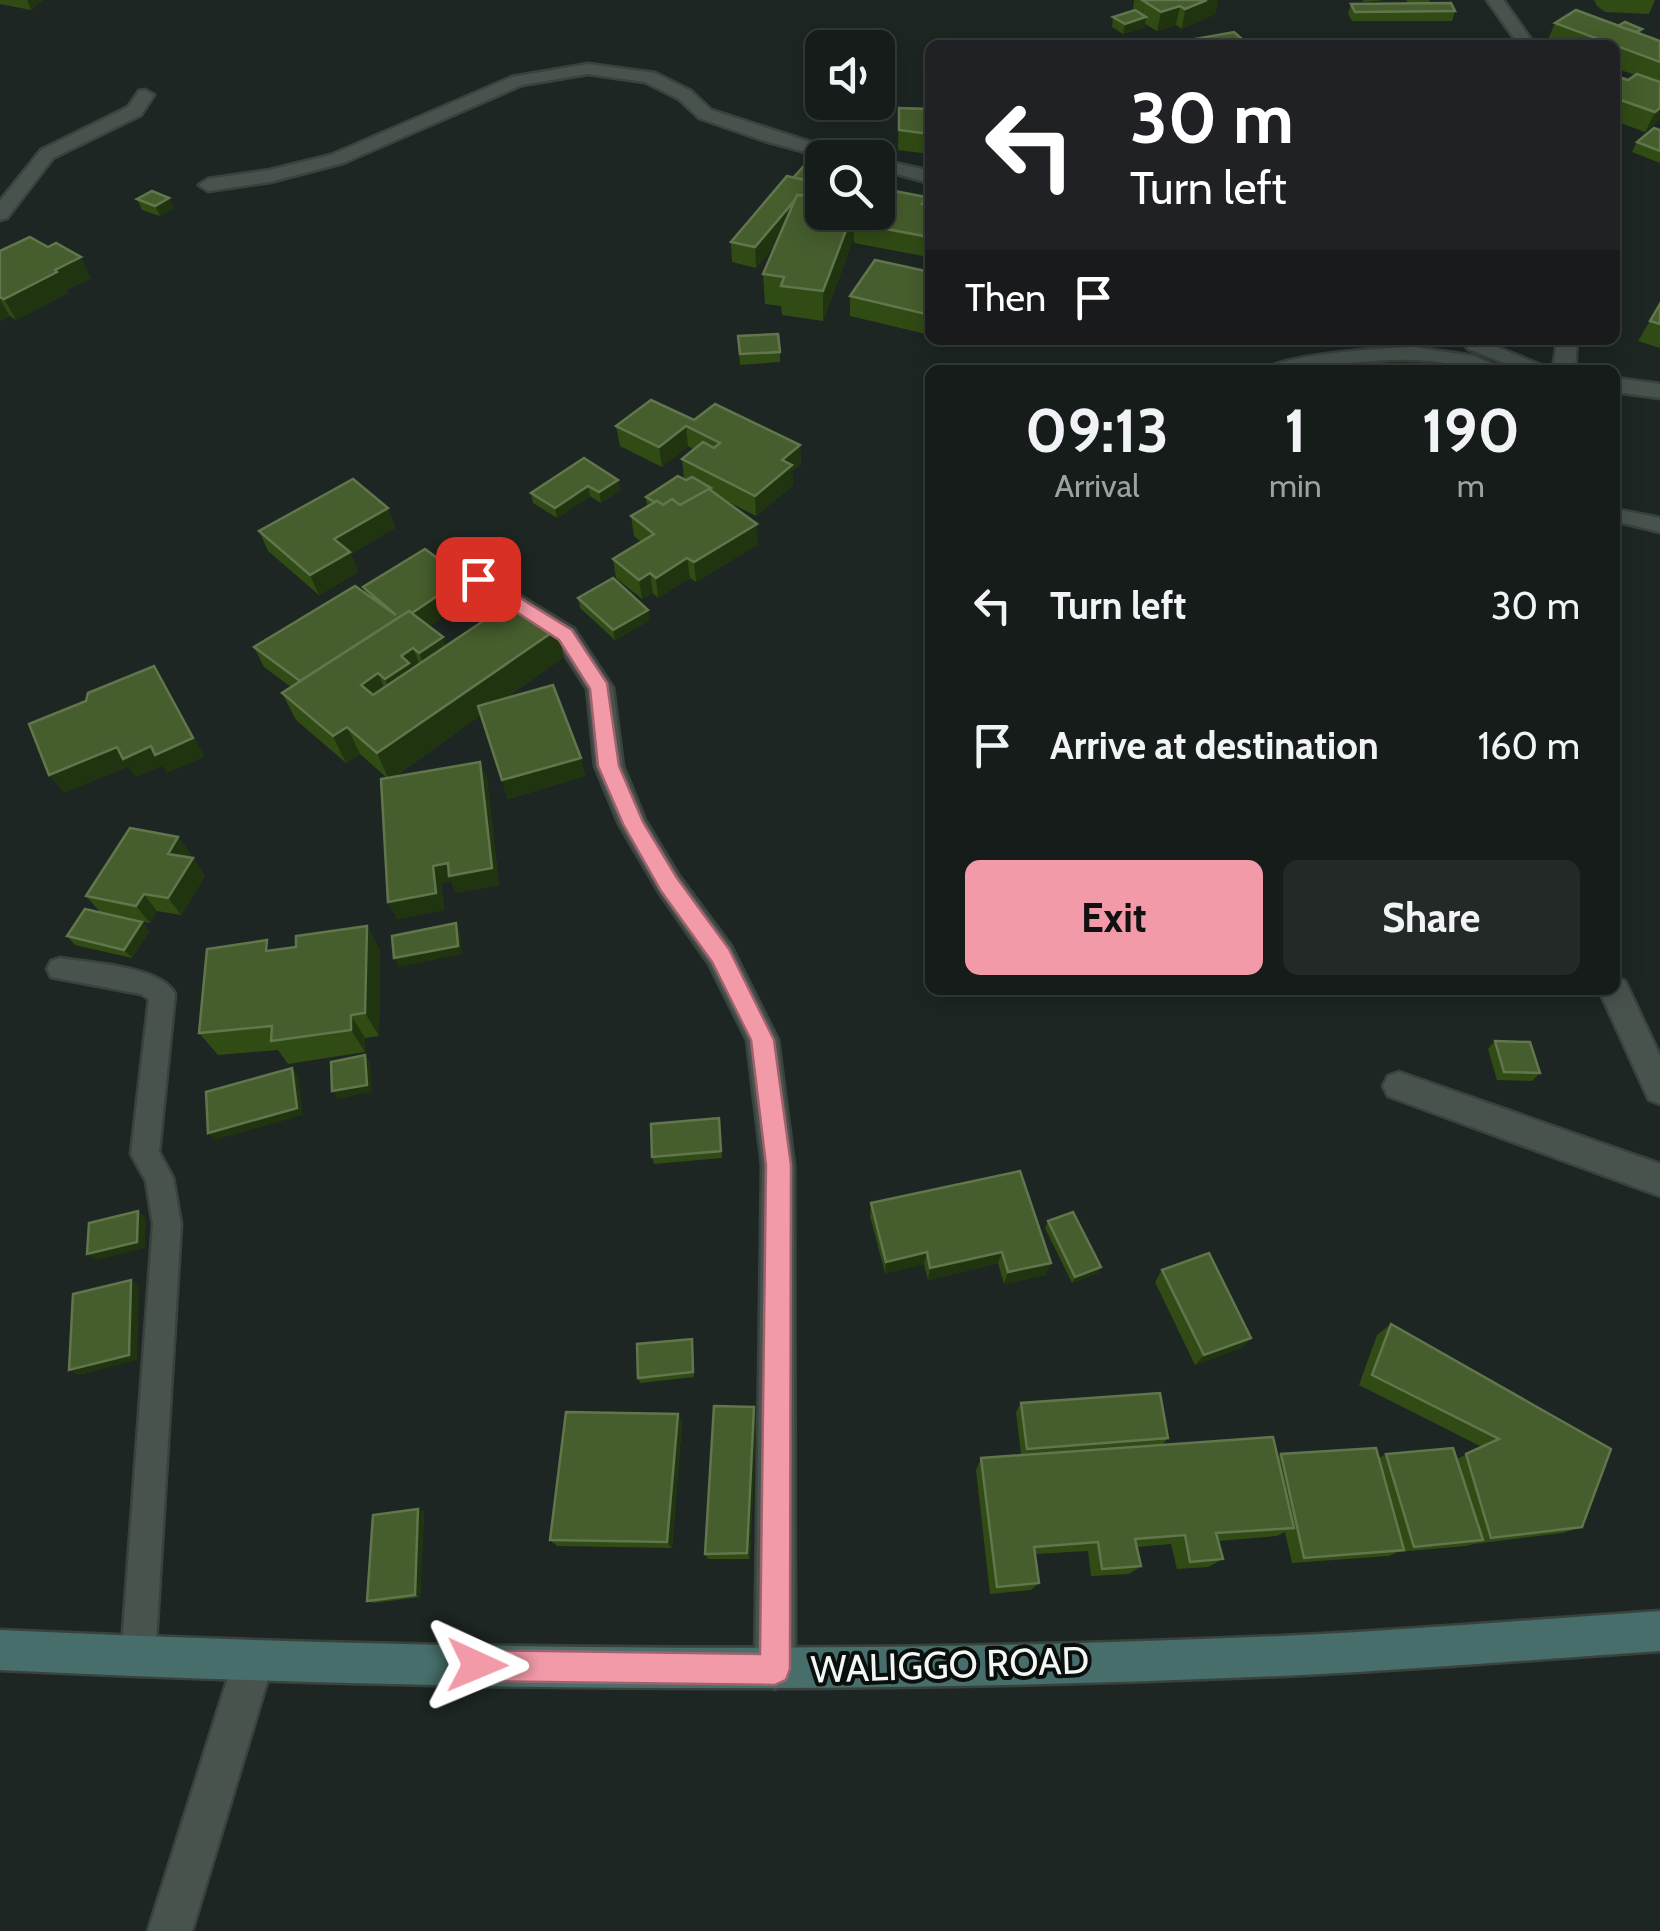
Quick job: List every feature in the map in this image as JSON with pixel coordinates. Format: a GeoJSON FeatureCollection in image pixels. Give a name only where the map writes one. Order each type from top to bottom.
{"type":"FeatureCollection","features":[{"type":"Feature","properties":{"kind":"street"},"geometry":{"type":"LineString","coordinates":[[1495,0],[1524,40]]}},
{"type":"Feature","properties":{"kind":"street"},"geometry":{"type":"LineString","coordinates":[[208,185],[270,176],[338,158],[518,81],[588,69],[649,77],[686,94],[705,114],[805,146]]}},
{"type":"Feature","properties":{"kind":"street"},"geometry":{"type":"LineString","coordinates":[[0,214],[47,154],[135,111],[146,96]]}},
{"type":"Feature","properties":{"kind":"street"},"geometry":{"type":"LineString","coordinates":[[895,169],[925,177]]}},
{"type":"Feature","properties":{"kind":"street"},"geometry":{"type":"LineString","coordinates":[[1476,345],[1530,365]]}},
{"type":"Feature","properties":{"kind":"street"},"geometry":{"type":"LineString","coordinates":[[1307,365],[1394,351],[1436,352],[1478,365]]}},
{"type":"Feature","properties":{"kind":"street"},"geometry":{"type":"LineString","coordinates":[[1620,386],[1660,391]]}},
{"type":"Feature","properties":{"kind":"street"},"geometry":{"type":"LineString","coordinates":[[449,560],[566,635],[600,688],[608,766],[633,824],[720,956],[762,1040],[778,1165],[775,1669]]}},
{"type":"Feature","properties":{"kind":"street"},"geometry":{"type":"LineString","coordinates":[[1616,995],[1660,1090]]}},
{"type":"Feature","properties":{"kind":"street"},"geometry":{"type":"LineString","coordinates":[[1398,1086],[1660,1180]]}},
{"type":"Feature","properties":{"kind":"street","name":"WALIGGO ROAD"},"geometry":{"type":"LineString","coordinates":[[0,1650],[253,1662],[775,1669],[1302,1655],[1660,1631]]}},
{"type":"Feature","properties":{"kind":"street"},"geometry":{"type":"LineString","coordinates":[[170,1931],[253,1662]]}},
{"type":"Feature","properties":{"kind":"lane"},"geometry":{"type":"LineString","coordinates":[[1620,516],[1660,526]]}},
{"type":"Feature","properties":{"kind":"lane"},"geometry":{"type":"LineString","coordinates":[[60,969],[147,984],[162,994],[145,1154],[159,1178],[166,1224],[138,1659]]}},
{"type":"Feature","properties":{"kind":"building"},"geometry":{"type":"Polygon","coordinates":[[[1142,0],[1207,0],[1185,9],[1180,6],[1161,12],[1142,0]]]}},
{"type":"Feature","properties":{"kind":"building"},"geometry":{"type":"Polygon","coordinates":[[[1451,3],[1455,11],[1355,12],[1351,4],[1451,3]]]}},
{"type":"Feature","properties":{"kind":"building"},"geometry":{"type":"Polygon","coordinates":[[[1135,10],[1146,17],[1125,24],[1113,17],[1135,10]]]}},
{"type":"Feature","properties":{"kind":"building"},"geometry":{"type":"Polygon","coordinates":[[[1576,10],[1660,41],[1660,62],[1620,47],[1620,40],[1601,40],[1555,23],[1576,10]]]}},
{"type":"Feature","properties":{"kind":"building"},"geometry":{"type":"Polygon","coordinates":[[[1625,22],[1642,29],[1636,32],[1618,26],[1625,22]]]}},
{"type":"Feature","properties":{"kind":"building"},"geometry":{"type":"Polygon","coordinates":[[[1234,32],[1243,40],[1190,40],[1234,32]]]}},
{"type":"Feature","properties":{"kind":"building"},"geometry":{"type":"Polygon","coordinates":[[[1637,74],[1660,82],[1660,108],[1655,112],[1620,100],[1620,77],[1628,80],[1637,74]]]}},
{"type":"Feature","properties":{"kind":"building"},"geometry":{"type":"Polygon","coordinates":[[[899,108],[925,109],[925,133],[899,130],[899,108]]]}},
{"type":"Feature","properties":{"kind":"building"},"geometry":{"type":"Polygon","coordinates":[[[1654,128],[1660,130],[1660,151],[1637,142],[1654,128]]]}},
{"type":"Feature","properties":{"kind":"building"},"geometry":{"type":"Polygon","coordinates":[[[805,165],[805,180],[793,178],[805,165]]]}},
{"type":"Feature","properties":{"kind":"building"},"geometry":{"type":"Polygon","coordinates":[[[787,176],[805,180],[805,196],[797,195],[755,247],[731,242],[787,176]]]}},
{"type":"Feature","properties":{"kind":"building"},"geometry":{"type":"Polygon","coordinates":[[[152,191],[169,198],[155,206],[137,199],[152,191]]]}},
{"type":"Feature","properties":{"kind":"building"},"geometry":{"type":"Polygon","coordinates":[[[895,191],[925,197],[924,236],[892,230],[895,230],[895,191]]]}},
{"type":"Feature","properties":{"kind":"building"},"geometry":{"type":"Polygon","coordinates":[[[797,195],[805,196],[805,230],[846,230],[823,291],[781,286],[784,277],[763,274],[797,195]]]}},
{"type":"Feature","properties":{"kind":"building"},"geometry":{"type":"Polygon","coordinates":[[[30,237],[48,247],[56,243],[81,257],[4,299],[0,297],[0,251],[30,237]]]}},
{"type":"Feature","properties":{"kind":"building"},"geometry":{"type":"Polygon","coordinates":[[[875,260],[925,271],[925,314],[850,296],[875,260]]]}},
{"type":"Feature","properties":{"kind":"building"},"geometry":{"type":"Polygon","coordinates":[[[1660,304],[1660,324],[1650,321],[1660,304]]]}},
{"type":"Feature","properties":{"kind":"building"},"geometry":{"type":"Polygon","coordinates":[[[778,334],[780,352],[740,354],[738,336],[778,334]]]}},
{"type":"Feature","properties":{"kind":"building"},"geometry":{"type":"Polygon","coordinates":[[[651,400],[694,420],[715,404],[800,445],[782,460],[792,465],[755,496],[682,459],[703,442],[714,448],[720,443],[686,426],[659,447],[616,426],[651,400]]]}},
{"type":"Feature","properties":{"kind":"building"},"geometry":{"type":"Polygon","coordinates":[[[584,458],[618,480],[599,492],[588,486],[555,508],[531,493],[584,458]]]}},
{"type":"Feature","properties":{"kind":"building"},"geometry":{"type":"Polygon","coordinates":[[[678,476],[686,480],[692,477],[711,488],[680,505],[672,499],[663,505],[646,497],[678,476]]]}},
{"type":"Feature","properties":{"kind":"building"},"geometry":{"type":"Polygon","coordinates":[[[353,479],[388,508],[334,539],[350,552],[310,575],[259,531],[353,479]]]}},
{"type":"Feature","properties":{"kind":"building"},"geometry":{"type":"Polygon","coordinates":[[[709,489],[757,524],[694,562],[687,558],[656,578],[650,573],[639,580],[613,559],[654,534],[631,516],[657,501],[663,505],[672,499],[680,505],[709,489]]]}},
{"type":"Feature","properties":{"kind":"building"},"geometry":{"type":"Polygon","coordinates":[[[425,549],[464,578],[300,681],[254,647],[355,586],[396,615],[363,587],[425,549]]]}},
{"type":"Feature","properties":{"kind":"building"},"geometry":{"type":"Polygon","coordinates":[[[613,578],[648,610],[613,630],[578,598],[613,578]]]}},
{"type":"Feature","properties":{"kind":"building"},"geometry":{"type":"Polygon","coordinates":[[[516,599],[557,629],[377,753],[347,727],[333,736],[282,693],[409,611],[443,637],[419,653],[413,648],[401,656],[409,663],[385,679],[378,673],[361,685],[373,695],[516,599]]]}},
{"type":"Feature","properties":{"kind":"building"},"geometry":{"type":"Polygon","coordinates":[[[154,666],[193,738],[155,755],[151,746],[123,759],[117,747],[49,775],[29,724],[86,701],[88,693],[154,666]]]}},
{"type":"Feature","properties":{"kind":"building"},"geometry":{"type":"Polygon","coordinates":[[[553,685],[581,758],[502,780],[478,706],[553,685]]]}},
{"type":"Feature","properties":{"kind":"building"},"geometry":{"type":"Polygon","coordinates":[[[480,762],[492,868],[449,876],[448,863],[433,866],[436,893],[388,902],[381,779],[480,762]]]}},
{"type":"Feature","properties":{"kind":"building"},"geometry":{"type":"Polygon","coordinates":[[[130,828],[178,837],[168,854],[193,858],[168,898],[144,894],[136,906],[86,896],[130,828]]]}},
{"type":"Feature","properties":{"kind":"building"},"geometry":{"type":"Polygon","coordinates":[[[85,909],[142,922],[124,950],[67,936],[85,909]]]}},
{"type":"Feature","properties":{"kind":"building"},"geometry":{"type":"Polygon","coordinates":[[[456,923],[458,946],[394,958],[392,936],[456,923]]]}},
{"type":"Feature","properties":{"kind":"building"},"geometry":{"type":"Polygon","coordinates":[[[367,926],[365,1013],[351,1015],[351,1030],[271,1041],[272,1026],[199,1033],[207,949],[267,940],[266,951],[296,947],[296,936],[367,926]]]}},
{"type":"Feature","properties":{"kind":"building"},"geometry":{"type":"Polygon","coordinates":[[[1495,1041],[1530,1042],[1540,1073],[1504,1072],[1495,1041]]]}},
{"type":"Feature","properties":{"kind":"building"},"geometry":{"type":"Polygon","coordinates":[[[365,1055],[367,1085],[332,1091],[331,1062],[365,1055]]]}},
{"type":"Feature","properties":{"kind":"building"},"geometry":{"type":"Polygon","coordinates":[[[292,1068],[297,1108],[208,1133],[206,1092],[292,1068]]]}},
{"type":"Feature","properties":{"kind":"building"},"geometry":{"type":"Polygon","coordinates":[[[719,1118],[721,1151],[652,1157],[651,1124],[719,1118]]]}},
{"type":"Feature","properties":{"kind":"building"},"geometry":{"type":"Polygon","coordinates":[[[1020,1171],[1051,1263],[1008,1272],[1002,1252],[930,1268],[927,1252],[886,1262],[871,1203],[1020,1171]]]}},
{"type":"Feature","properties":{"kind":"building"},"geometry":{"type":"Polygon","coordinates":[[[138,1211],[137,1242],[87,1254],[89,1223],[138,1211]]]}},
{"type":"Feature","properties":{"kind":"building"},"geometry":{"type":"Polygon","coordinates":[[[1073,1212],[1101,1267],[1075,1277],[1048,1221],[1073,1212]]]}},
{"type":"Feature","properties":{"kind":"building"},"geometry":{"type":"Polygon","coordinates":[[[1209,1253],[1251,1338],[1204,1355],[1162,1270],[1209,1253]]]}},
{"type":"Feature","properties":{"kind":"building"},"geometry":{"type":"Polygon","coordinates":[[[131,1280],[129,1355],[69,1370],[73,1294],[131,1280]]]}},
{"type":"Feature","properties":{"kind":"building"},"geometry":{"type":"Polygon","coordinates":[[[1391,1324],[1611,1449],[1582,1527],[1491,1538],[1466,1454],[1499,1439],[1372,1375],[1391,1324]]]}},
{"type":"Feature","properties":{"kind":"building"},"geometry":{"type":"Polygon","coordinates":[[[692,1339],[693,1372],[638,1378],[637,1344],[692,1339]]]}},
{"type":"Feature","properties":{"kind":"building"},"geometry":{"type":"Polygon","coordinates":[[[1160,1393],[1168,1438],[1027,1449],[1021,1403],[1160,1393]]]}},
{"type":"Feature","properties":{"kind":"building"},"geometry":{"type":"Polygon","coordinates":[[[714,1406],[754,1407],[747,1553],[705,1554],[714,1406]]]}},
{"type":"Feature","properties":{"kind":"building"},"geometry":{"type":"Polygon","coordinates":[[[566,1412],[678,1414],[667,1542],[550,1540],[566,1412]]]}},
{"type":"Feature","properties":{"kind":"building"},"geometry":{"type":"Polygon","coordinates":[[[1273,1437],[1294,1528],[1216,1533],[1223,1559],[1190,1562],[1185,1535],[1135,1539],[1141,1566],[1102,1569],[1098,1542],[1034,1547],[1039,1583],[997,1587],[981,1458],[1273,1437]]]}},
{"type":"Feature","properties":{"kind":"building"},"geometry":{"type":"Polygon","coordinates":[[[1376,1448],[1404,1550],[1304,1558],[1281,1454],[1376,1448]]]}},
{"type":"Feature","properties":{"kind":"building"},"geometry":{"type":"Polygon","coordinates":[[[1453,1448],[1483,1540],[1414,1547],[1386,1454],[1453,1448]]]}},
{"type":"Feature","properties":{"kind":"building"},"geometry":{"type":"Polygon","coordinates":[[[418,1509],[415,1595],[367,1601],[373,1515],[418,1509]]]}},
{"type":"Feature","properties":{"kind":"route"},"geometry":{"type":"LineString","coordinates":[[477,1665],[775,1669],[780,1308],[778,1165],[762,1040],[720,956],[633,824],[608,766],[600,688],[566,635],[478,579]]}}]}
